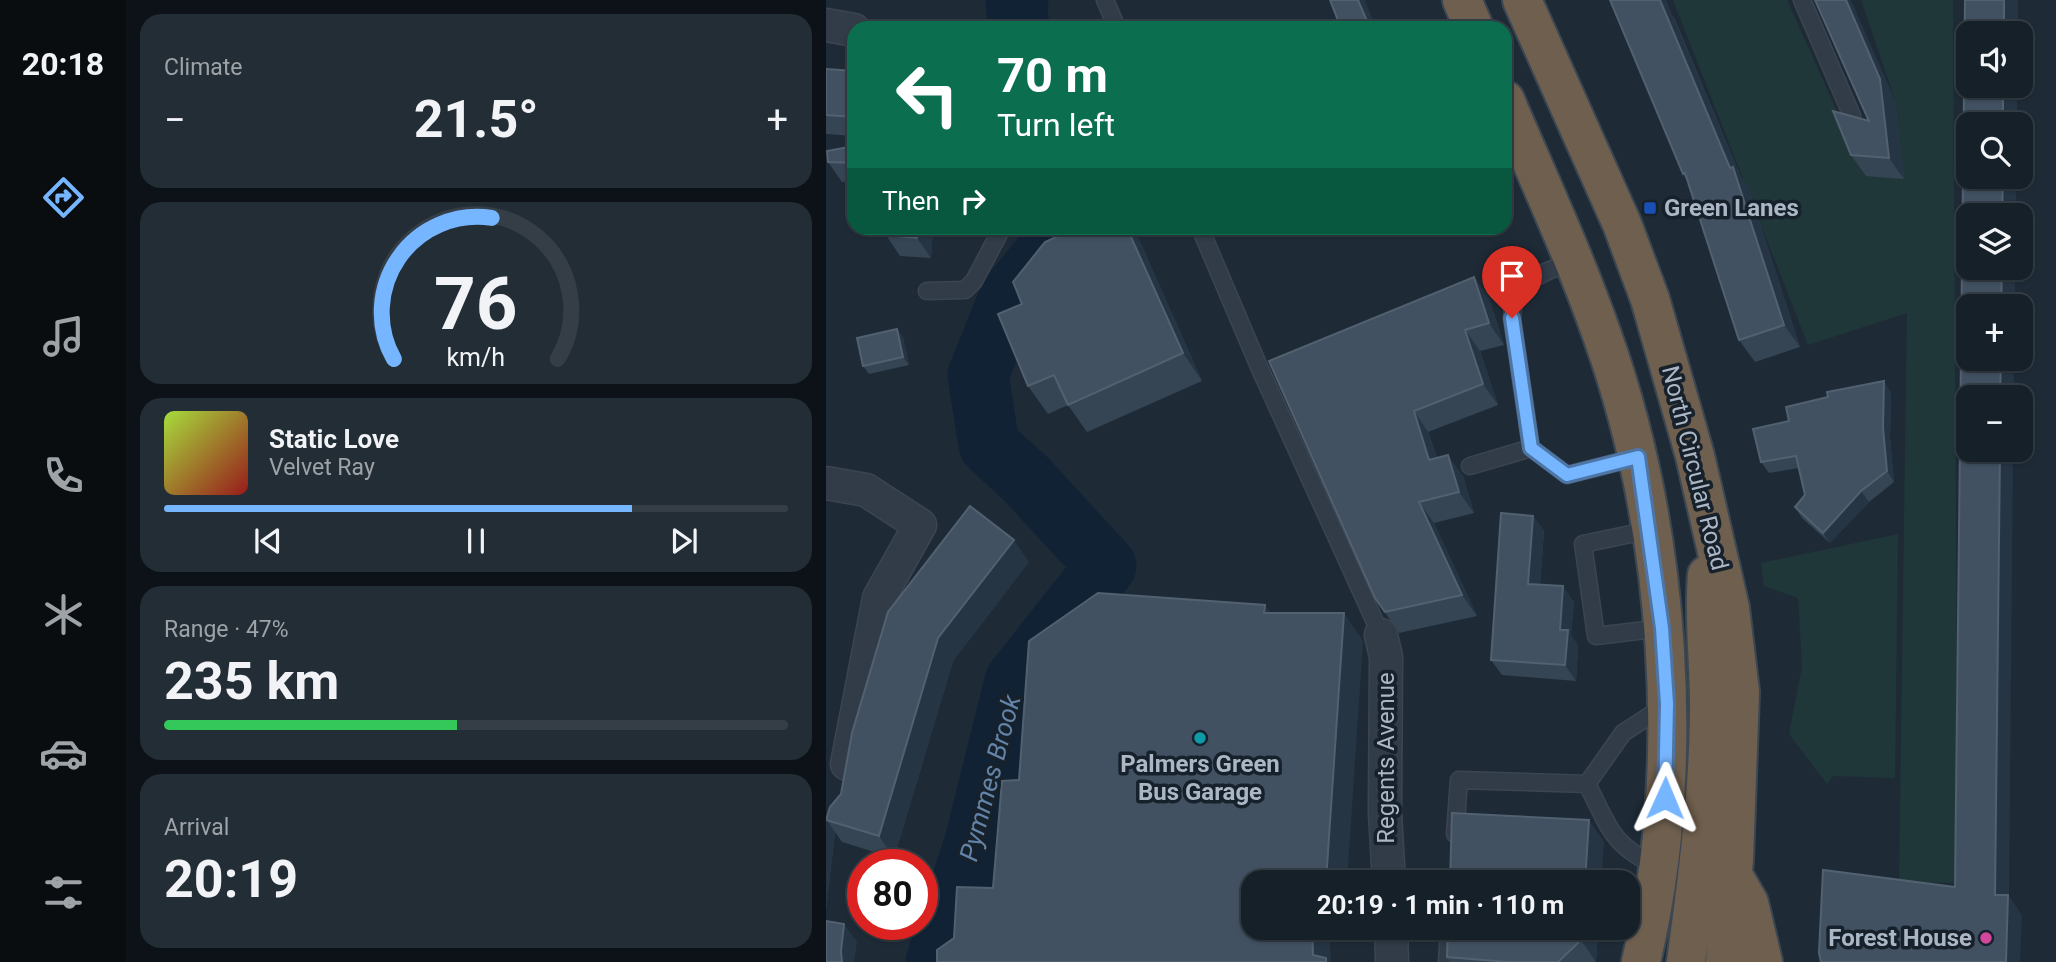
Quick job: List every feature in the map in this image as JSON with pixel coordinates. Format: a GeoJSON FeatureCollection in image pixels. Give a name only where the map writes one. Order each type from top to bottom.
{"type":"FeatureCollection","features":[{"type":"Feature","properties":{"kind":"highway"},"geometry":{"type":"LineString","coordinates":[[1462,0],[1471,21]]}},
{"type":"Feature","properties":{"kind":"highway","name":"North Circular Road"},"geometry":{"type":"LineString","coordinates":[[1522,0],[1622,224],[1650,299],[1695,456],[1711,535],[1730,608],[1740,692],[1733,876],[1725,962]]}},
{"type":"Feature","properties":{"kind":"highway"},"geometry":{"type":"LineString","coordinates":[[1512,116],[1574,260],[1603,337],[1638,457],[1650,530],[1662,628],[1667,704],[1665,798],[1659,867],[1641,962]]}},
{"type":"Feature","properties":{"kind":"highway"},"geometry":{"type":"LineString","coordinates":[[1686,962],[1703,816],[1709,727],[1705,625],[1711,535]]}},
{"type":"Feature","properties":{"kind":"highway"},"geometry":{"type":"LineString","coordinates":[[1733,876],[1749,903],[1763,962]]}},
{"type":"Feature","properties":{"kind":"street"},"geometry":{"type":"LineString","coordinates":[[826,25],[847,29]]}},
{"type":"Feature","properties":{"kind":"street"},"geometry":{"type":"LineString","coordinates":[[826,483],[866,490],[920,525],[879,598],[841,800]]}},
{"type":"Feature","properties":{"kind":"street","name":"Regents Avenue"},"geometry":{"type":"LineString","coordinates":[[1381,635],[1386,657],[1385,813],[1388,870]]}},
{"type":"Feature","properties":{"kind":"street"},"geometry":{"type":"LineString","coordinates":[[1391,940],[1392,962]]}},
{"type":"Feature","properties":{"kind":"lane"},"geometry":{"type":"LineString","coordinates":[[1105,0],[1113,21]]}},
{"type":"Feature","properties":{"kind":"lane"},"geometry":{"type":"LineString","coordinates":[[1802,0],[1852,116]]}},
{"type":"Feature","properties":{"kind":"lane"},"geometry":{"type":"LineString","coordinates":[[927,290],[965,290],[974,281],[998,235]]}},
{"type":"Feature","properties":{"kind":"lane"},"geometry":{"type":"LineString","coordinates":[[1203,235],[1260,369],[1381,635]]}},
{"type":"Feature","properties":{"kind":"lane"},"geometry":{"type":"LineString","coordinates":[[1574,260],[1532,279],[1521,288],[1513,301],[1512,318],[1531,448],[1567,475],[1638,457]]}},
{"type":"Feature","properties":{"kind":"lane"},"geometry":{"type":"LineString","coordinates":[[1470,466],[1531,448]]}},
{"type":"Feature","properties":{"kind":"lane"},"geometry":{"type":"LineString","coordinates":[[1650,530],[1583,544],[1596,636],[1662,628]]}},
{"type":"Feature","properties":{"kind":"lane"},"geometry":{"type":"LineString","coordinates":[[1587,784],[1623,733],[1667,704]]}},
{"type":"Feature","properties":{"kind":"lane"},"geometry":{"type":"LineString","coordinates":[[1454,856],[1459,780],[1587,784]]}},
{"type":"Feature","properties":{"kind":"lane"},"geometry":{"type":"LineString","coordinates":[[1587,784],[1618,843],[1631,854],[1659,867]]}},
{"type":"Feature","properties":{"kind":"lane"},"geometry":{"type":"LineString","coordinates":[[1447,962],[1448,940]]}},
{"type":"Feature","properties":{"kind":"green space"},"geometry":{"type":"Polygon","coordinates":[[[1673,0],[1787,0],[1866,176],[1895,100],[1861,0],[1953,0],[1958,883],[1899,882],[1907,313],[1808,345],[1673,0]]]}},
{"type":"Feature","properties":{"kind":"green space"},"geometry":{"type":"Polygon","coordinates":[[[1898,534],[1895,778],[1833,776],[1827,784],[1789,734],[1802,667],[1798,598],[1764,586],[1761,563],[1898,534]]]}},
{"type":"Feature","properties":{"kind":"building"},"geometry":{"type":"Polygon","coordinates":[[[1330,0],[1358,0],[1367,21],[1338,21],[1330,0]]]}},
{"type":"Feature","properties":{"kind":"building"},"geometry":{"type":"Polygon","coordinates":[[[1610,0],[1660,0],[1730,168],[1733,167],[1784,325],[1739,340],[1685,173],[1683,174],[1610,0]]]}},
{"type":"Feature","properties":{"kind":"building"},"geometry":{"type":"Polygon","coordinates":[[[1815,0],[1846,0],[1880,79],[1889,158],[1851,155],[1833,111],[1869,121],[1815,0]]]}},
{"type":"Feature","properties":{"kind":"building"},"geometry":{"type":"Polygon","coordinates":[[[1965,0],[2004,0],[2004,21],[1965,21],[1965,0]]]}},
{"type":"Feature","properties":{"kind":"building"},"geometry":{"type":"Polygon","coordinates":[[[826,69],[847,70],[847,116],[826,115],[826,69]]]}},
{"type":"Feature","properties":{"kind":"building"},"geometry":{"type":"Polygon","coordinates":[[[1964,98],[2003,98],[2003,112],[1964,112],[1964,98]]]}},
{"type":"Feature","properties":{"kind":"building"},"geometry":{"type":"Polygon","coordinates":[[[847,147],[847,163],[828,162],[827,151],[847,147]]]}},
{"type":"Feature","properties":{"kind":"building"},"geometry":{"type":"Polygon","coordinates":[[[1963,189],[2003,189],[2002,203],[1963,203],[1963,189]]]}},
{"type":"Feature","properties":{"kind":"building"},"geometry":{"type":"Polygon","coordinates":[[[886,235],[917,235],[917,238],[886,235]]]}},
{"type":"Feature","properties":{"kind":"building"},"geometry":{"type":"Polygon","coordinates":[[[1060,235],[1130,235],[1183,353],[1068,405],[1054,375],[1028,386],[998,314],[1022,304],[1013,282],[1045,242],[1060,235]]]}},
{"type":"Feature","properties":{"kind":"building"},"geometry":{"type":"Polygon","coordinates":[[[1474,277],[1489,323],[1465,330],[1483,384],[1414,411],[1429,460],[1448,455],[1459,492],[1419,502],[1462,595],[1385,612],[1375,598],[1269,361],[1474,277]]]}},
{"type":"Feature","properties":{"kind":"building"},"geometry":{"type":"Polygon","coordinates":[[[1962,280],[2002,280],[2001,294],[1962,294],[1962,280]]]}},
{"type":"Feature","properties":{"kind":"building"},"geometry":{"type":"Polygon","coordinates":[[[897,329],[903,357],[863,366],[857,338],[897,329]]]}},
{"type":"Feature","properties":{"kind":"building"},"geometry":{"type":"Polygon","coordinates":[[[1961,371],[2001,371],[2000,385],[1961,385],[1961,371]]]}},
{"type":"Feature","properties":{"kind":"building"},"geometry":{"type":"Polygon","coordinates":[[[1884,381],[1883,428],[1887,471],[1861,491],[1823,533],[1795,507],[1805,495],[1796,456],[1761,462],[1753,429],[1789,421],[1786,407],[1828,397],[1827,392],[1884,381]]]}},
{"type":"Feature","properties":{"kind":"building"},"geometry":{"type":"Polygon","coordinates":[[[1960,462],[2000,462],[1995,895],[2008,895],[2006,962],[1821,962],[1819,953],[1823,870],[1955,887],[1960,462]]]}},
{"type":"Feature","properties":{"kind":"building"},"geometry":{"type":"Polygon","coordinates":[[[970,506],[1014,540],[938,638],[879,836],[826,820],[830,807],[841,794],[852,733],[888,612],[970,506]]]}},
{"type":"Feature","properties":{"kind":"building"},"geometry":{"type":"Polygon","coordinates":[[[1501,513],[1533,516],[1528,584],[1563,586],[1560,630],[1568,630],[1565,665],[1491,660],[1501,513]]]}},
{"type":"Feature","properties":{"kind":"building","name":"Palmers Green Bus Garage"},"geometry":{"type":"Polygon","coordinates":[[[1098,593],[1265,605],[1264,613],[1344,613],[1327,870],[1241,870],[1241,940],[1312,940],[1313,955],[1326,958],[1326,962],[937,962],[937,950],[954,938],[957,887],[993,888],[1002,781],[1019,780],[1029,641],[1098,593]]]}},
{"type":"Feature","properties":{"kind":"building"},"geometry":{"type":"Polygon","coordinates":[[[1452,813],[1589,820],[1586,870],[1450,870],[1452,813]]]}},
{"type":"Feature","properties":{"kind":"building"},"geometry":{"type":"Polygon","coordinates":[[[826,921],[844,924],[842,962],[826,962],[826,921]]]}},
{"type":"Feature","properties":{"kind":"building"},"geometry":{"type":"Polygon","coordinates":[[[1448,940],[1581,940],[1558,962],[1508,962],[1447,957],[1448,940]]]}},
{"type":"Feature","properties":{"kind":"waterway","name":"Pymmes Brook"},"geometry":{"type":"LineString","coordinates":[[1018,0],[1018,21]]}},
{"type":"Feature","properties":{"kind":"waterway","name":"Pymmes Brook"},"geometry":{"type":"LineString","coordinates":[[936,962],[975,842],[1015,681],[1106,566],[1026,479],[989,445],[978,375],[1010,296],[1050,247],[1051,235]]}},
{"type":"Feature","properties":{"kind":"place","name":"Green Lanes"},"geometry":{"type":"Point","coordinates":[1650,208]}},
{"type":"Feature","properties":{"kind":"place","name":"Palmers Green Bus Garage"},"geometry":{"type":"Point","coordinates":[1200,738]}},
{"type":"Feature","properties":{"kind":"place","name":"Forest House"},"geometry":{"type":"Point","coordinates":[1986,938]}},
{"type":"Feature","properties":{"kind":"route"},"geometry":{"type":"LineString","coordinates":[[1512,318],[1531,448],[1567,475],[1638,457],[1662,628],[1667,704],[1665,798]]}}]}
